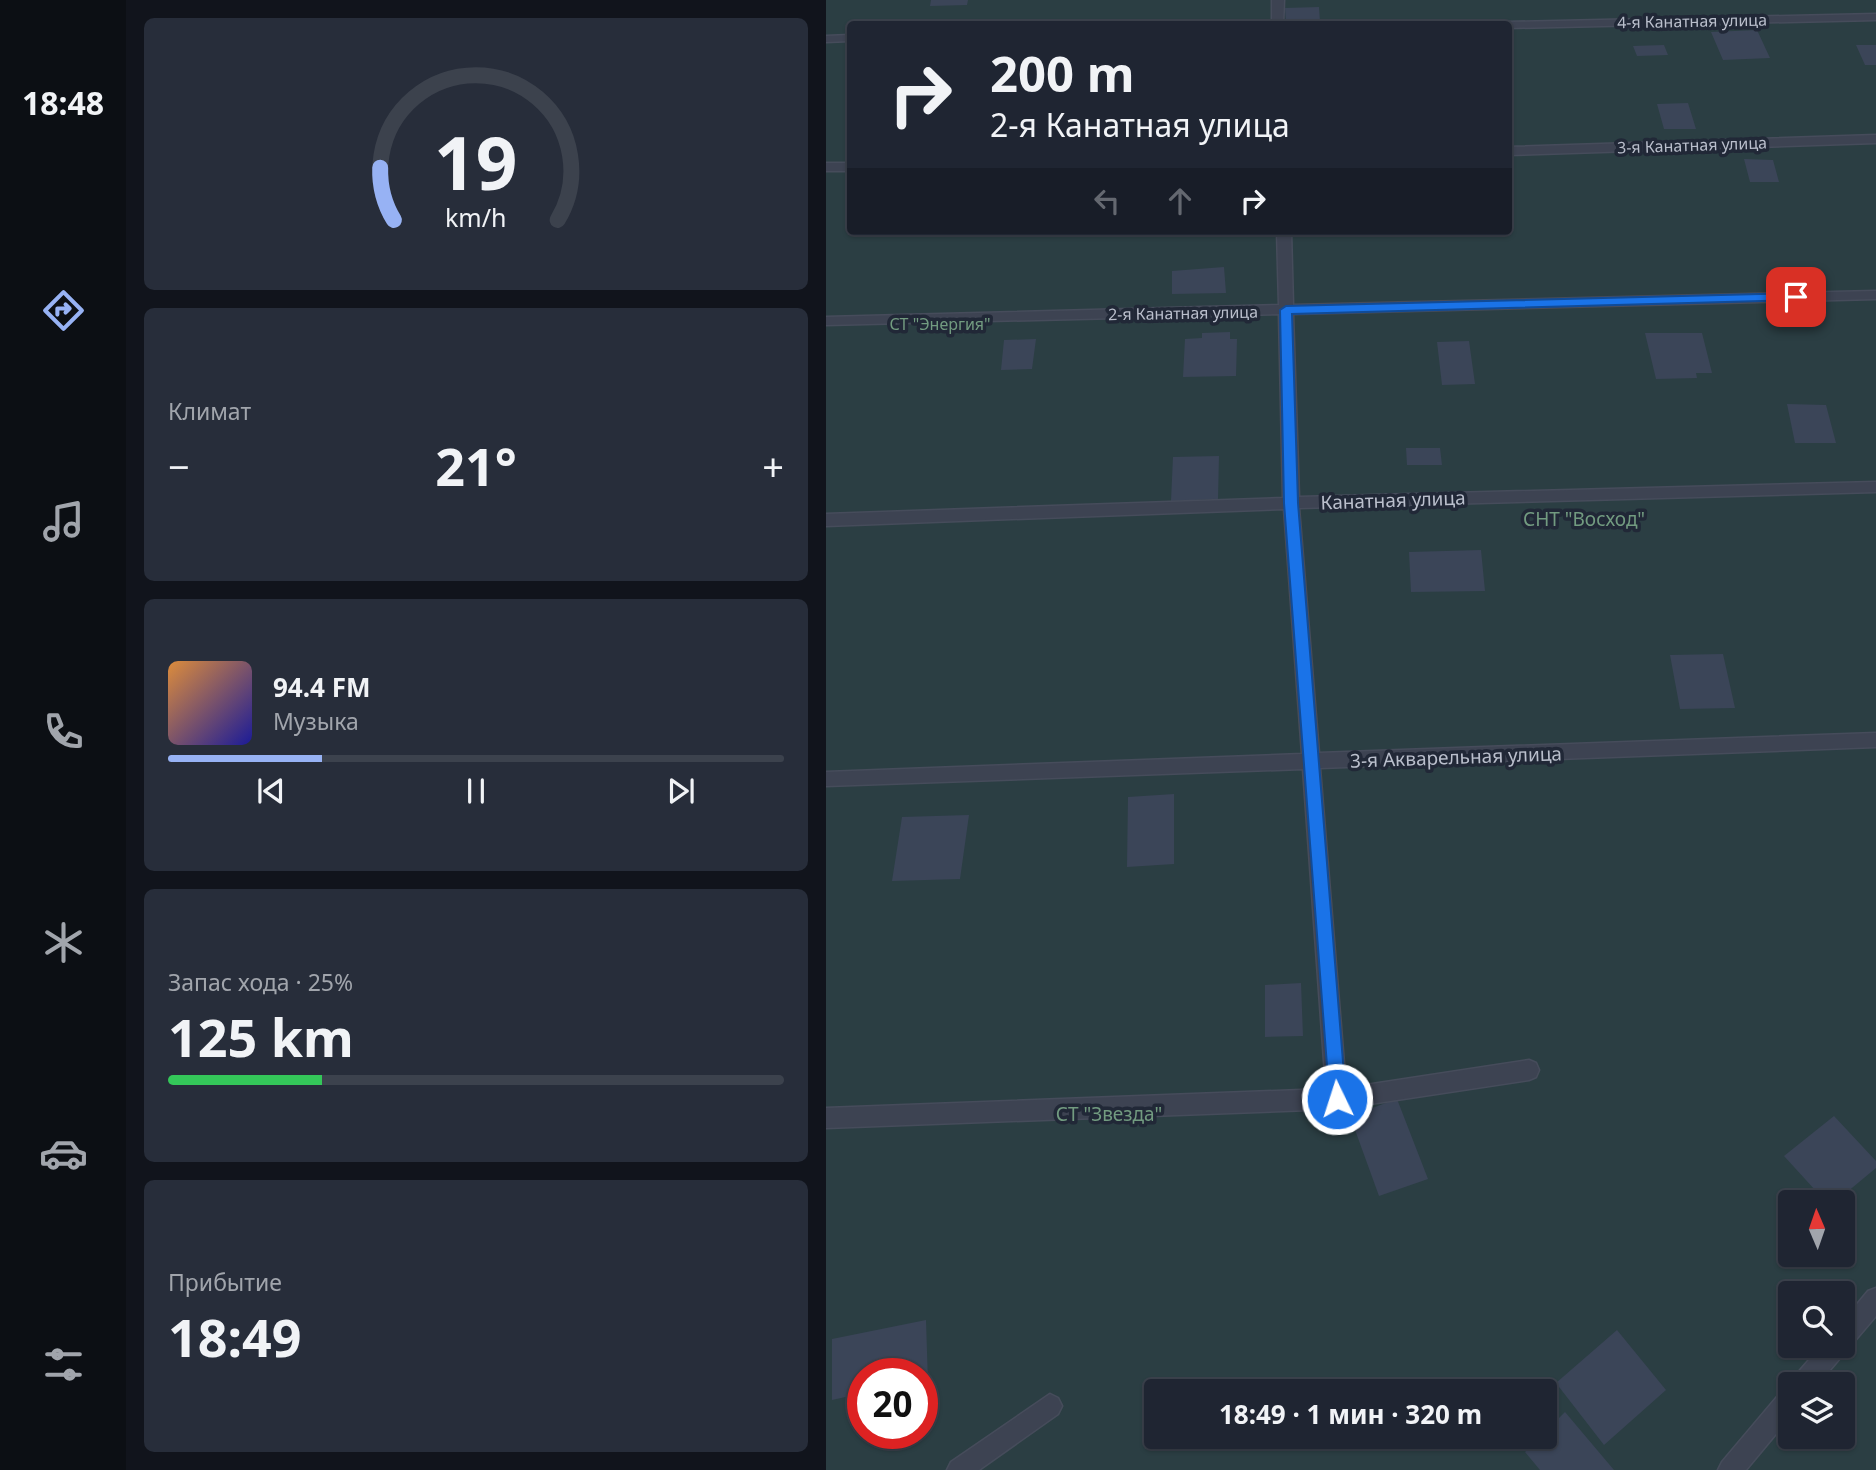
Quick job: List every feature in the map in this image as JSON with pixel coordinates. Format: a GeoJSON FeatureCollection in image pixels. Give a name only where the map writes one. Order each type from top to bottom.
{"type":"FeatureCollection","features":[{"type":"Feature","properties":{"kind":"lane"},"geometry":{"type":"LineString","coordinates":[[1278,0],[1279,21]]}},
{"type":"Feature","properties":{"kind":"lane","name":"4-я Канатная улица"},"geometry":{"type":"LineString","coordinates":[[1512,25],[1876,17]]}},
{"type":"Feature","properties":{"kind":"lane"},"geometry":{"type":"LineString","coordinates":[[826,39],[847,38]]}},
{"type":"Feature","properties":{"kind":"lane","name":"3-я Канатная улица"},"geometry":{"type":"LineString","coordinates":[[1512,151],[1876,139]]}},
{"type":"Feature","properties":{"kind":"lane"},"geometry":{"type":"LineString","coordinates":[[826,167],[847,167]]}},
{"type":"Feature","properties":{"kind":"lane"},"geometry":{"type":"LineString","coordinates":[[1284,235],[1291,503],[1337,1099]]}},
{"type":"Feature","properties":{"kind":"lane","name":"2-я Канатная улица"},"geometry":{"type":"LineString","coordinates":[[826,321],[1876,295]]}},
{"type":"Feature","properties":{"kind":"lane","name":"Канатная улица"},"geometry":{"type":"LineString","coordinates":[[826,520],[1291,503],[1876,488]]}},
{"type":"Feature","properties":{"kind":"lane","name":"3-я Акварельная улица"},"geometry":{"type":"LineString","coordinates":[[826,779],[1876,740]]}},
{"type":"Feature","properties":{"kind":"lane"},"geometry":{"type":"LineString","coordinates":[[826,1118],[1337,1099],[1529,1070]]}},
{"type":"Feature","properties":{"kind":"lane"},"geometry":{"type":"LineString","coordinates":[[1855,1324],[1876,1299]]}},
{"type":"Feature","properties":{"kind":"lane"},"geometry":{"type":"LineString","coordinates":[[1813,1372],[1826,1358]]}},
{"type":"Feature","properties":{"kind":"lane"},"geometry":{"type":"LineString","coordinates":[[959,1470],[1050,1406]]}},
{"type":"Feature","properties":{"kind":"lane"},"geometry":{"type":"LineString","coordinates":[[1730,1470],[1778,1413]]}},
{"type":"Feature","properties":{"kind":"green space"},"geometry":{"type":"Polygon","coordinates":[[[826,0],[1876,0],[1876,1470],[826,1470],[826,0]]]}},
{"type":"Feature","properties":{"kind":"building"},"geometry":{"type":"Polygon","coordinates":[[[931,0],[968,0],[967,5],[930,6],[931,0]]]}},
{"type":"Feature","properties":{"kind":"building"},"geometry":{"type":"Polygon","coordinates":[[[1319,7],[1320,21],[1286,21],[1285,8],[1319,7]]]}},
{"type":"Feature","properties":{"kind":"building"},"geometry":{"type":"Polygon","coordinates":[[[1757,30],[1770,58],[1723,60],[1711,32],[1757,30]]]}},
{"type":"Feature","properties":{"kind":"building"},"geometry":{"type":"Polygon","coordinates":[[[1664,45],[1668,55],[1637,56],[1633,46],[1664,45]]]}},
{"type":"Feature","properties":{"kind":"building"},"geometry":{"type":"Polygon","coordinates":[[[1856,45],[1876,45],[1876,65],[1865,65],[1856,45]]]}},
{"type":"Feature","properties":{"kind":"building"},"geometry":{"type":"Polygon","coordinates":[[[1688,103],[1696,129],[1664,129],[1657,104],[1688,103]]]}},
{"type":"Feature","properties":{"kind":"building"},"geometry":{"type":"Polygon","coordinates":[[[1744,159],[1773,160],[1779,182],[1750,182],[1744,159]]]}},
{"type":"Feature","properties":{"kind":"building"},"geometry":{"type":"Polygon","coordinates":[[[1224,267],[1226,293],[1172,294],[1172,271],[1224,267]]]}},
{"type":"Feature","properties":{"kind":"building"},"geometry":{"type":"Polygon","coordinates":[[[1230,332],[1230,339],[1237,339],[1236,376],[1183,377],[1185,339],[1202,338],[1202,333],[1230,332]]]}},
{"type":"Feature","properties":{"kind":"building"},"geometry":{"type":"Polygon","coordinates":[[[1645,333],[1702,333],[1712,373],[1696,373],[1697,378],[1656,379],[1645,333]]]}},
{"type":"Feature","properties":{"kind":"building"},"geometry":{"type":"Polygon","coordinates":[[[1036,339],[1032,369],[1001,370],[1004,340],[1036,339]]]}},
{"type":"Feature","properties":{"kind":"building"},"geometry":{"type":"Polygon","coordinates":[[[1469,341],[1475,384],[1442,385],[1437,342],[1469,341]]]}},
{"type":"Feature","properties":{"kind":"building"},"geometry":{"type":"Polygon","coordinates":[[[1787,404],[1826,405],[1836,443],[1795,443],[1787,404]]]}},
{"type":"Feature","properties":{"kind":"building"},"geometry":{"type":"Polygon","coordinates":[[[1406,448],[1440,448],[1442,465],[1407,465],[1406,448]]]}},
{"type":"Feature","properties":{"kind":"building"},"geometry":{"type":"Polygon","coordinates":[[[1219,456],[1218,499],[1171,501],[1173,457],[1219,456]]]}},
{"type":"Feature","properties":{"kind":"building"},"geometry":{"type":"Polygon","coordinates":[[[1481,550],[1485,591],[1411,592],[1409,552],[1481,550]]]}},
{"type":"Feature","properties":{"kind":"building"},"geometry":{"type":"Polygon","coordinates":[[[1723,654],[1735,708],[1680,709],[1670,655],[1723,654]]]}},
{"type":"Feature","properties":{"kind":"building"},"geometry":{"type":"Polygon","coordinates":[[[1174,794],[1174,864],[1127,867],[1128,797],[1174,794]]]}},
{"type":"Feature","properties":{"kind":"building"},"geometry":{"type":"Polygon","coordinates":[[[969,815],[960,879],[892,881],[902,817],[969,815]]]}},
{"type":"Feature","properties":{"kind":"building"},"geometry":{"type":"Polygon","coordinates":[[[1301,983],[1303,1036],[1265,1037],[1265,985],[1301,983]]]}},
{"type":"Feature","properties":{"kind":"building"},"geometry":{"type":"Polygon","coordinates":[[[1397,1099],[1428,1179],[1379,1196],[1350,1116],[1397,1099]]]}},
{"type":"Feature","properties":{"kind":"building"},"geometry":{"type":"Polygon","coordinates":[[[1834,1116],[1876,1161],[1876,1168],[1849,1190],[1815,1190],[1784,1156],[1834,1116]]]}},
{"type":"Feature","properties":{"kind":"building"},"geometry":{"type":"Polygon","coordinates":[[[926,1320],[927,1358],[847,1358],[847,1397],[832,1400],[832,1339],[926,1320]]]}},
{"type":"Feature","properties":{"kind":"building"},"geometry":{"type":"Polygon","coordinates":[[[1617,1330],[1666,1390],[1604,1445],[1557,1382],[1617,1330]]]}},
{"type":"Feature","properties":{"kind":"building"},"geometry":{"type":"Polygon","coordinates":[[[1565,1412],[1614,1470],[1540,1470],[1525,1452],[1528,1449],[1557,1449],[1557,1420],[1565,1412]]]}},
{"type":"Feature","properties":{"kind":"route"},"geometry":{"type":"LineString","coordinates":[[1337,1099],[1291,503],[1286,310],[1796,297]]}},
{"type":"Feature","properties":{"kind":"park label","name":"СТ \"Энергия\""},"geometry":{"type":"Point","coordinates":[940,324]}},
{"type":"Feature","properties":{"kind":"park label","name":"СНТ \"Восход\""},"geometry":{"type":"Point","coordinates":[1584,519]}},
{"type":"Feature","properties":{"kind":"park label","name":"СТ \"Звезда\""},"geometry":{"type":"Point","coordinates":[1109,1114]}}]}
